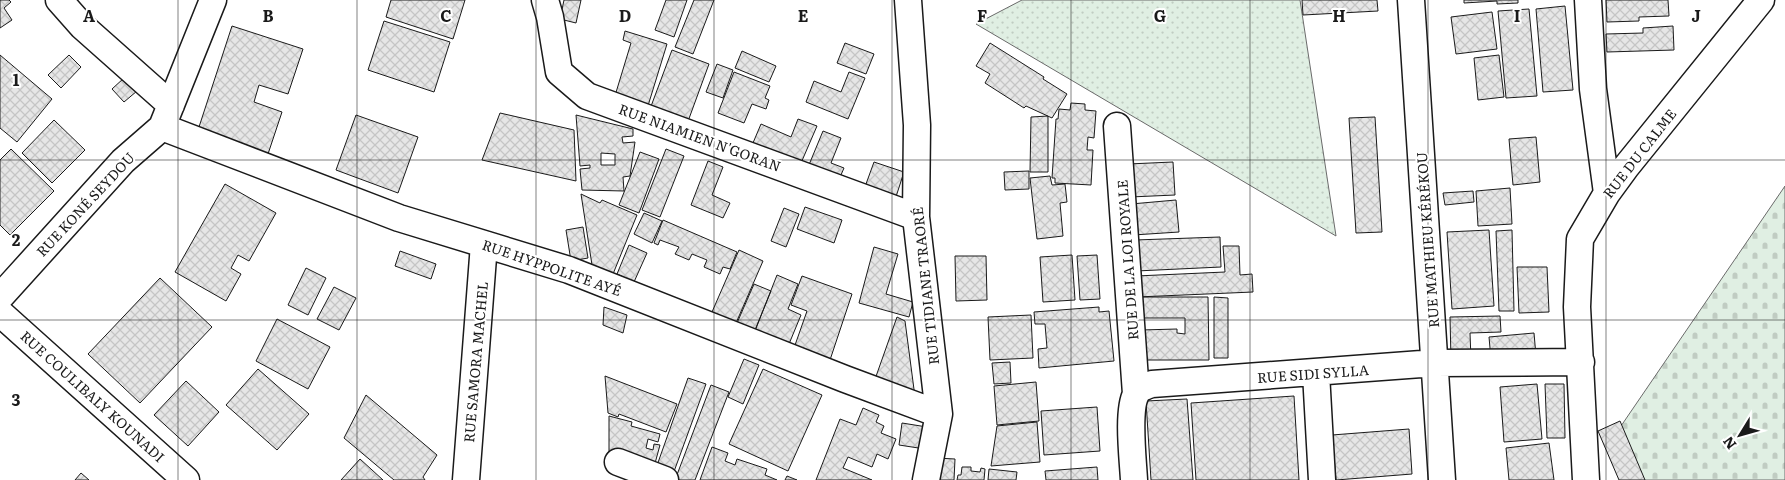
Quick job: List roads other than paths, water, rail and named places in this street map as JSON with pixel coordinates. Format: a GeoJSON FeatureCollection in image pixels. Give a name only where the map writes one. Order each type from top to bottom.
{"type":"FeatureCollection","features":[{"type":"Feature","properties":{"kind":"street"},"geometry":{"type":"LineString","coordinates":[[59,0],[166,116]]}},
{"type":"Feature","properties":{"kind":"street","name":"RUE KONÉ SEYDOU"},"geometry":{"type":"LineString","coordinates":[[0,297],[166,116],[213,0]]}},
{"type":"Feature","properties":{"kind":"street","name":"RUE NIAMIEN N'GORAN"},"geometry":{"type":"LineString","coordinates":[[545,0],[550,17],[559,72],[587,96],[916,217]]}},
{"type":"Feature","properties":{"kind":"street","name":"RUE TIDIANE TRAORÉ"},"geometry":{"type":"LineString","coordinates":[[908,0],[917,125],[916,217],[939,414],[926,480]]}},
{"type":"Feature","properties":{"kind":"street","name":"RUE MATHIEU KÉRÉKOU"},"geometry":{"type":"LineString","coordinates":[[1412,0],[1442,480]]}},
{"type":"Feature","properties":{"kind":"street"},"geometry":{"type":"LineString","coordinates":[[1588,0],[1593,89],[1606,193]]}},
{"type":"Feature","properties":{"kind":"street","name":"RUE DU CALME"},"geometry":{"type":"LineString","coordinates":[[1586,480],[1577,307],[1580,239],[1606,193],[1761,0]]}},
{"type":"Feature","properties":{"kind":"street","name":"RUE HYPPOLITE AYÉ"},"geometry":{"type":"LineString","coordinates":[[166,116],[400,218],[569,270],[939,414]]}},
{"type":"Feature","properties":{"kind":"street","name":"RUE DE LA LOI ROYALE"},"geometry":{"type":"LineString","coordinates":[[1117,126],[1136,394]]}},
{"type":"Feature","properties":{"kind":"street","name":"RUE SAMORA MACHEL"},"geometry":{"type":"LineString","coordinates":[[466,480],[484,244]]}},
{"type":"Feature","properties":{"kind":"street","name":"RUE COULIBALY KOUNADI"},"geometry":{"type":"LineString","coordinates":[[0,312],[186,480]]}},
{"type":"Feature","properties":{"kind":"street","name":"RUE SIDI SYLLA"},"geometry":{"type":"LineString","coordinates":[[1136,394],[1142,387],[1152,384],[1435,363],[1580,362]]}},
{"type":"Feature","properties":{"kind":"street"},"geometry":{"type":"LineString","coordinates":[[1316,373],[1322,480]]}},
{"type":"Feature","properties":{"kind":"street"},"geometry":{"type":"LineString","coordinates":[[1134,480],[1132,408],[1136,394]]}},
{"type":"Feature","properties":{"kind":"street"},"geometry":{"type":"LineString","coordinates":[[618,462],[665,480]]}}]}
